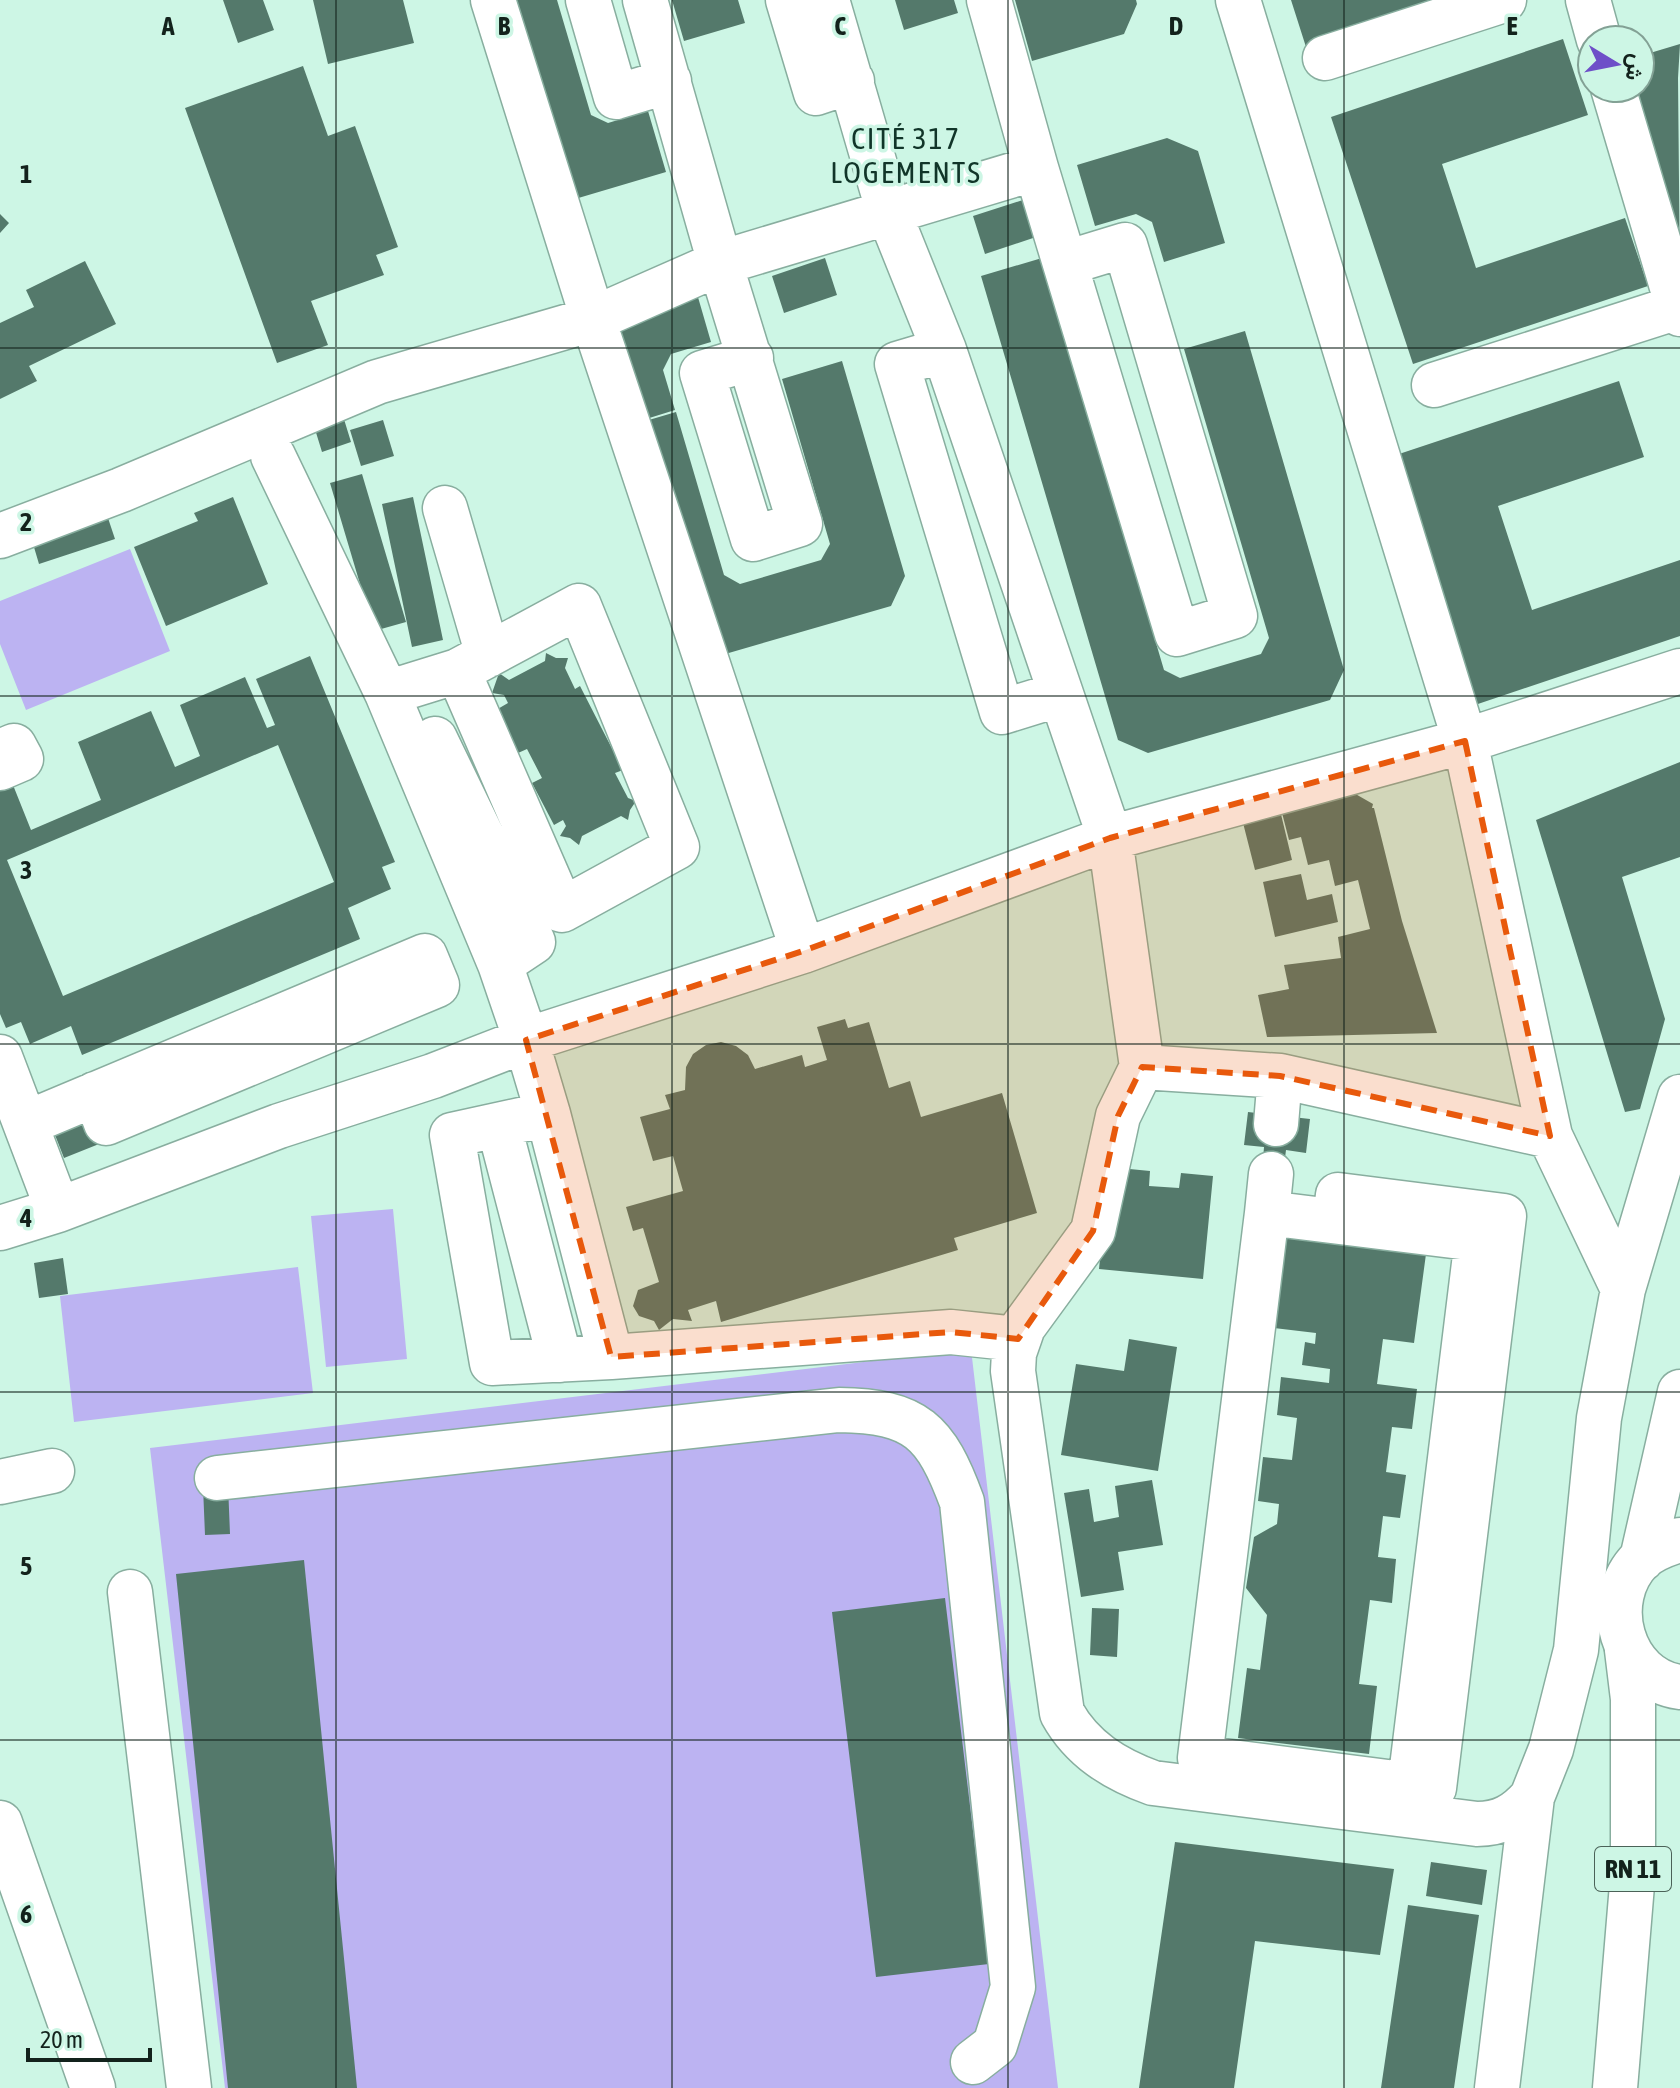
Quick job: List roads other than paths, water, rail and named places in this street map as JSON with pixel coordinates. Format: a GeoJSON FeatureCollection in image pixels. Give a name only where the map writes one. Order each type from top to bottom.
{"type":"FeatureCollection","features":[{"type":"Feature","properties":{"kind":"main road"},"geometry":{"type":"LineString","coordinates":[[493,0],[593,319],[803,951]]}},
{"type":"Feature","properties":{"kind":"main road"},"geometry":{"type":"LineString","coordinates":[[588,0],[616,97],[669,81]]}},
{"type":"Feature","properties":{"kind":"main road"},"geometry":{"type":"LineString","coordinates":[[645,0],[720,263],[751,358]]}},
{"type":"Feature","properties":{"kind":"main road"},"geometry":{"type":"LineString","coordinates":[[788,0],[816,93],[852,81]]}},
{"type":"Feature","properties":{"kind":"main road"},"geometry":{"type":"LineString","coordinates":[[827,0],[889,213],[944,350],[1110,838],[1142,1067],[1118,1116],[1093,1231],[1028,1317],[1018,1339],[1013,1371],[1062,1713],[1071,1731],[1086,1746],[1117,1768],[1153,1783],[1477,1824],[1504,1820],[1520,1811],[1532,1797]]}},
{"type":"Feature","properties":{"kind":"main road"},"geometry":{"type":"LineString","coordinates":[[989,0],[1036,168],[1177,634],[1235,616],[1125,245],[1066,263]]}},
{"type":"Feature","properties":{"kind":"main road"},"geometry":{"type":"LineString","coordinates":[[1238,0],[1465,741],[1550,1136],[1623,1289]]}},
{"type":"Feature","properties":{"kind":"main road"},"geometry":{"type":"LineString","coordinates":[[1325,58],[1504,0]]}},
{"type":"Feature","properties":{"kind":"main road"},"geometry":{"type":"LineString","coordinates":[[1588,0],[1595,24]]}},
{"type":"Feature","properties":{"kind":"main road"},"geometry":{"type":"LineString","coordinates":[[1434,385],[1679,311],[1618,104]]}},
{"type":"Feature","properties":{"kind":"main road"},"geometry":{"type":"LineString","coordinates":[[0,536],[121,490],[377,382],[593,319],[720,263],[1036,168]]}},
{"type":"Feature","properties":{"kind":"main road"},"geometry":{"type":"LineString","coordinates":[[944,350],[897,364],[1002,712],[1060,694]]}},
{"type":"Feature","properties":{"kind":"main road"},"geometry":{"type":"LineString","coordinates":[[273,456],[399,690],[526,1040],[611,1357]]}},
{"type":"Feature","properties":{"kind":"main road"},"geometry":{"type":"LineString","coordinates":[[399,690],[473,663],[579,606],[677,847],[562,910],[473,663],[445,508]]}},
{"type":"Feature","properties":{"kind":"main road"},"geometry":{"type":"LineString","coordinates":[[0,1228],[58,1210],[279,1126],[433,1076],[526,1040],[803,951],[1110,838],[1465,741],[1680,671]]}},
{"type":"Feature","properties":{"kind":"main road"},"geometry":{"type":"LineString","coordinates":[[0,752],[14,746],[21,759],[0,768]]}},
{"type":"Feature","properties":{"kind":"main road"},"geometry":{"type":"LineString","coordinates":[[27,1123],[95,1094],[250,1046],[279,1126]]}},
{"type":"Feature","properties":{"kind":"main road"},"geometry":{"type":"LineString","coordinates":[[0,1057],[58,1210]]}},
{"type":"Feature","properties":{"kind":"main road"},"geometry":{"type":"LineString","coordinates":[[1142,1067],[1280,1076],[1550,1136]]}},
{"type":"Feature","properties":{"kind":"main road"},"geometry":{"type":"LineString","coordinates":[[1276,1124],[1280,1076]]}},
{"type":"Feature","properties":{"kind":"main road"},"geometry":{"type":"LineString","coordinates":[[1680,1097],[1623,1289],[1599,1418],[1589,1505],[1601,1596],[1619,1627],[1627,1650],[1654,1679],[1680,1687]]}},
{"type":"Feature","properties":{"kind":"main road"},"geometry":{"type":"LineString","coordinates":[[548,1114],[452,1135],[492,1363],[951,1332],[1018,1339]]}},
{"type":"Feature","properties":{"kind":"main road"},"geometry":{"type":"LineString","coordinates":[[499,1126],[560,1360]]}},
{"type":"Feature","properties":{"kind":"main road"},"geometry":{"type":"LineString","coordinates":[[1269,1194],[1335,1221],[1477,1239],[1410,1784],[1200,1758],[1269,1194]]}},
{"type":"Feature","properties":{"kind":"main road"},"geometry":{"type":"LineString","coordinates":[[1642,1559],[1680,1392]]}},
{"type":"Feature","properties":{"kind":"main road"},"geometry":{"type":"LineString","coordinates":[[217,1478],[839,1410],[870,1411],[898,1417],[919,1427],[937,1447],[962,1502],[1013,1987],[995,2045],[973,2062]]}},
{"type":"Feature","properties":{"kind":"main road"},"geometry":{"type":"LineString","coordinates":[[0,1482],[52,1471]]}},
{"type":"Feature","properties":{"kind":"main road"},"geometry":{"type":"LineString","coordinates":[[1497,2088],[1532,1797],[1551,1749],[1576,1650],[1601,1596],[1626,1579],[1642,1559],[1662,1545],[1680,1540]]}},
{"type":"Feature","properties":{"kind":"main road"},"geometry":{"type":"LineString","coordinates":[[130,1592],[189,2088]]}},
{"type":"Feature","properties":{"kind":"main road","name":"RN 11"},"geometry":{"type":"LineString","coordinates":[[1615,2088],[1633,1873],[1634,1721],[1627,1650]]}},
{"type":"Feature","properties":{"kind":"main road"},"geometry":{"type":"LineString","coordinates":[[0,1823],[93,2088]]}},
{"type":"Feature","properties":{"kind":"district","name":"CITÉ 317 LOGEMENTS"},"geometry":{"type":"Point","coordinates":[906,156]}}]}
